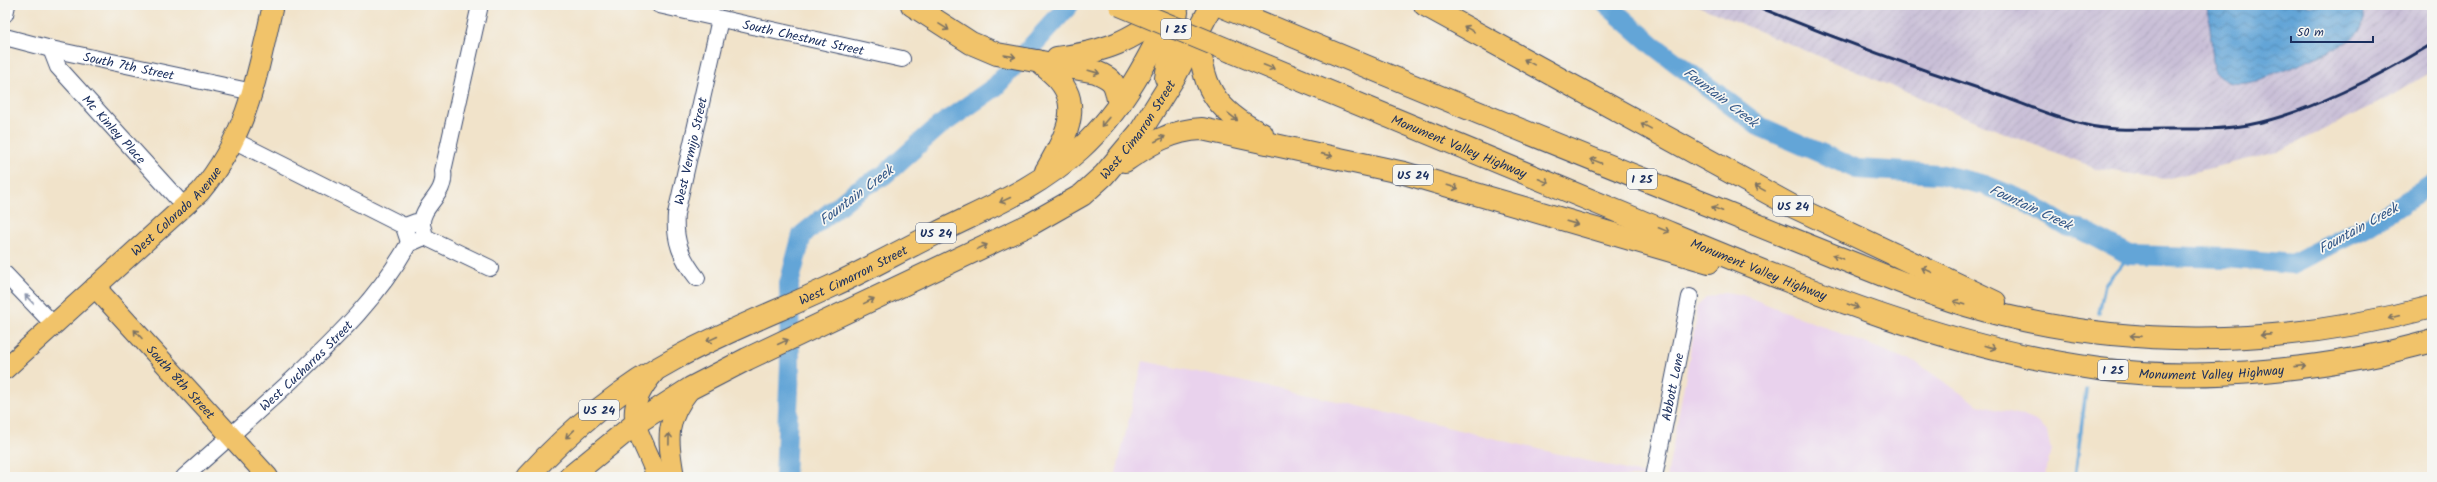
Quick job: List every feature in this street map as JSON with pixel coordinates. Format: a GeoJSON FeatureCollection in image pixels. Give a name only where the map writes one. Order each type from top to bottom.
{"type":"FeatureCollection","features":[{"type":"Feature","properties":{"kind":"highway"},"geometry":{"type":"LineString","coordinates":[[912,5],[971,43],[997,54],[1096,72],[1107,76],[1115,84],[1119,105]]}},
{"type":"Feature","properties":{"kind":"highway","name":"Monument Valley Highway"},"geometry":{"type":"LineString","coordinates":[[1120,5],[1803,288],[1908,325],[2007,352],[2101,369],[2177,373],[2275,369],[2365,357],[2432,341]]}},
{"type":"Feature","properties":{"kind":"highway","name":"US 24"},"geometry":{"type":"LineString","coordinates":[[1425,5],[1792,206],[2038,322]]}},
{"type":"Feature","properties":{"kind":"highway"},"geometry":{"type":"LineString","coordinates":[[1052,64],[1092,54],[1116,45],[1143,31],[1176,10],[1207,10],[1202,68],[1208,87],[1216,101],[1229,115],[1245,126],[1289,146]]}},
{"type":"Feature","properties":{"kind":"highway"},"geometry":{"type":"LineString","coordinates":[[1154,111],[1168,72],[1176,10]]}},
{"type":"Feature","properties":{"kind":"highway","name":"West Cimarron Street"},"geometry":{"type":"LineString","coordinates":[[527,477],[572,432],[658,369],[712,339],[834,286],[1040,182],[1081,149],[1119,105],[1176,10]]}},
{"type":"Feature","properties":{"kind":"highway","name":"I 25"},"geometry":{"type":"LineString","coordinates":[[1207,10],[1252,19],[1525,132],[1916,288],[1971,307],[2038,322],[2108,334],[2173,339],[2223,338],[2324,330],[2387,318],[2432,307]]}},
{"type":"Feature","properties":{"kind":"highway","name":"West Cimarron Street"},"geometry":{"type":"LineString","coordinates":[[570,477],[636,424],[692,388],[747,359],[834,319],[1056,211],[1082,195],[1104,175],[1124,153],[1154,111],[1207,10]]}},
{"type":"Feature","properties":{"kind":"highway"},"geometry":{"type":"LineString","coordinates":[[1040,182],[1067,134],[1071,113],[1068,93],[1052,64]]}},
{"type":"Feature","properties":{"kind":"highway","name":"US 24"},"geometry":{"type":"LineString","coordinates":[[1104,175],[1161,138],[1187,129],[1202,129],[1289,146],[1441,183],[1621,238],[1803,288]]}},
{"type":"Feature","properties":{"kind":"main road","name":"West Colorado Avenue"},"geometry":{"type":"LineString","coordinates":[[5,369],[184,206],[215,174],[235,141],[253,92],[273,5]]}},
{"type":"Feature","properties":{"kind":"main road","name":"South 8th Street"},"geometry":{"type":"LineString","coordinates":[[95,287],[268,477]]}},
{"type":"Feature","properties":{"kind":"main road"},"geometry":{"type":"LineString","coordinates":[[657,477],[636,424],[634,415],[637,395],[658,369]]}},
{"type":"Feature","properties":{"kind":"main road"},"geometry":{"type":"LineString","coordinates":[[674,477],[668,445],[669,431],[673,414],[692,388]]}},
{"type":"Feature","properties":{"kind":"street"},"geometry":{"type":"LineString","coordinates":[[5,14],[7,5]]}},
{"type":"Feature","properties":{"kind":"street","name":"West Cucharras Street"},"geometry":{"type":"LineString","coordinates":[[184,477],[231,437],[366,307],[396,266],[415,230],[441,188],[444,179],[443,170],[480,5]]}},
{"type":"Feature","properties":{"kind":"street","name":"South Chestnut Street"},"geometry":{"type":"LineString","coordinates":[[659,5],[902,59]]}},
{"type":"Feature","properties":{"kind":"street","name":"West Vermijo Street"},"geometry":{"type":"LineString","coordinates":[[697,278],[687,264],[678,245],[675,228],[676,214],[720,19]]}},
{"type":"Feature","properties":{"kind":"street","name":"South 7th Street"},"geometry":{"type":"LineString","coordinates":[[5,37],[51,49],[253,92]]}},
{"type":"Feature","properties":{"kind":"street","name":"Mc Kinley Place"},"geometry":{"type":"LineString","coordinates":[[51,49],[58,68],[184,206]]}},
{"type":"Feature","properties":{"kind":"street"},"geometry":{"type":"LineString","coordinates":[[235,141],[490,268]]}},
{"type":"Feature","properties":{"kind":"street"},"geometry":{"type":"LineString","coordinates":[[5,274],[54,325]]}},
{"type":"Feature","properties":{"kind":"street","name":"Abbott Lane"},"geometry":{"type":"LineString","coordinates":[[1654,477],[1690,297]]}},
{"type":"Feature","properties":{"kind":"shaded area"},"geometry":{"type":"Polygon","coordinates":[[[1696,5],[2432,5],[2432,71],[2380,102],[2278,152],[2165,179],[2099,169],[2011,136],[1696,5]]]}},
{"type":"Feature","properties":{"kind":"shaded area"},"geometry":{"type":"Polygon","coordinates":[[[1724,292],[1743,295],[1918,364],[1978,405],[2025,416],[2037,422],[2047,433],[2051,450],[2045,477],[1667,477],[1696,321],[1696,307],[1706,298],[1724,292]]]}},
{"type":"Feature","properties":{"kind":"shaded area"},"geometry":{"type":"Polygon","coordinates":[[[1143,361],[1346,403],[1655,477],[1115,477],[1143,361]]]}},
{"type":"Feature","properties":{"kind":"water"},"geometry":{"type":"Polygon","coordinates":[[[2208,5],[2361,5],[2363,23],[2361,29],[2355,36],[2330,51],[2297,66],[2257,81],[2238,84],[2224,80],[2214,72],[2208,5]]]}},
{"type":"Feature","properties":{"kind":"waterway","name":"Fountain Creek"},"geometry":{"type":"LineString","coordinates":[[785,477],[790,366],[789,284],[802,235],[858,190],[884,175],[938,127],[995,87],[1069,5]]}},
{"type":"Feature","properties":{"kind":"waterway","name":"Fountain Creek"},"geometry":{"type":"LineString","coordinates":[[1607,5],[1654,46],[1761,127],[1857,169],[1939,174],[1985,185],[2025,201],[2069,228],[2080,229],[2130,255],[2227,258],[2292,264],[2370,225],[2432,184]]}},
{"type":"Feature","properties":{"kind":"waterway"},"geometry":{"type":"LineString","coordinates":[[2099,313],[2105,284],[2130,255]]}},
{"type":"Feature","properties":{"kind":"waterway"},"geometry":{"type":"LineString","coordinates":[[2075,477],[2086,390]]}},
{"type":"Feature","properties":{"kind":"railway"},"geometry":{"type":"LineString","coordinates":[[1754,5],[1810,28],[1924,70],[1994,93],[2059,118],[2096,127],[2115,129],[2196,129],[2238,127],[2271,120],[2319,103],[2343,92],[2432,44]]}}]}
